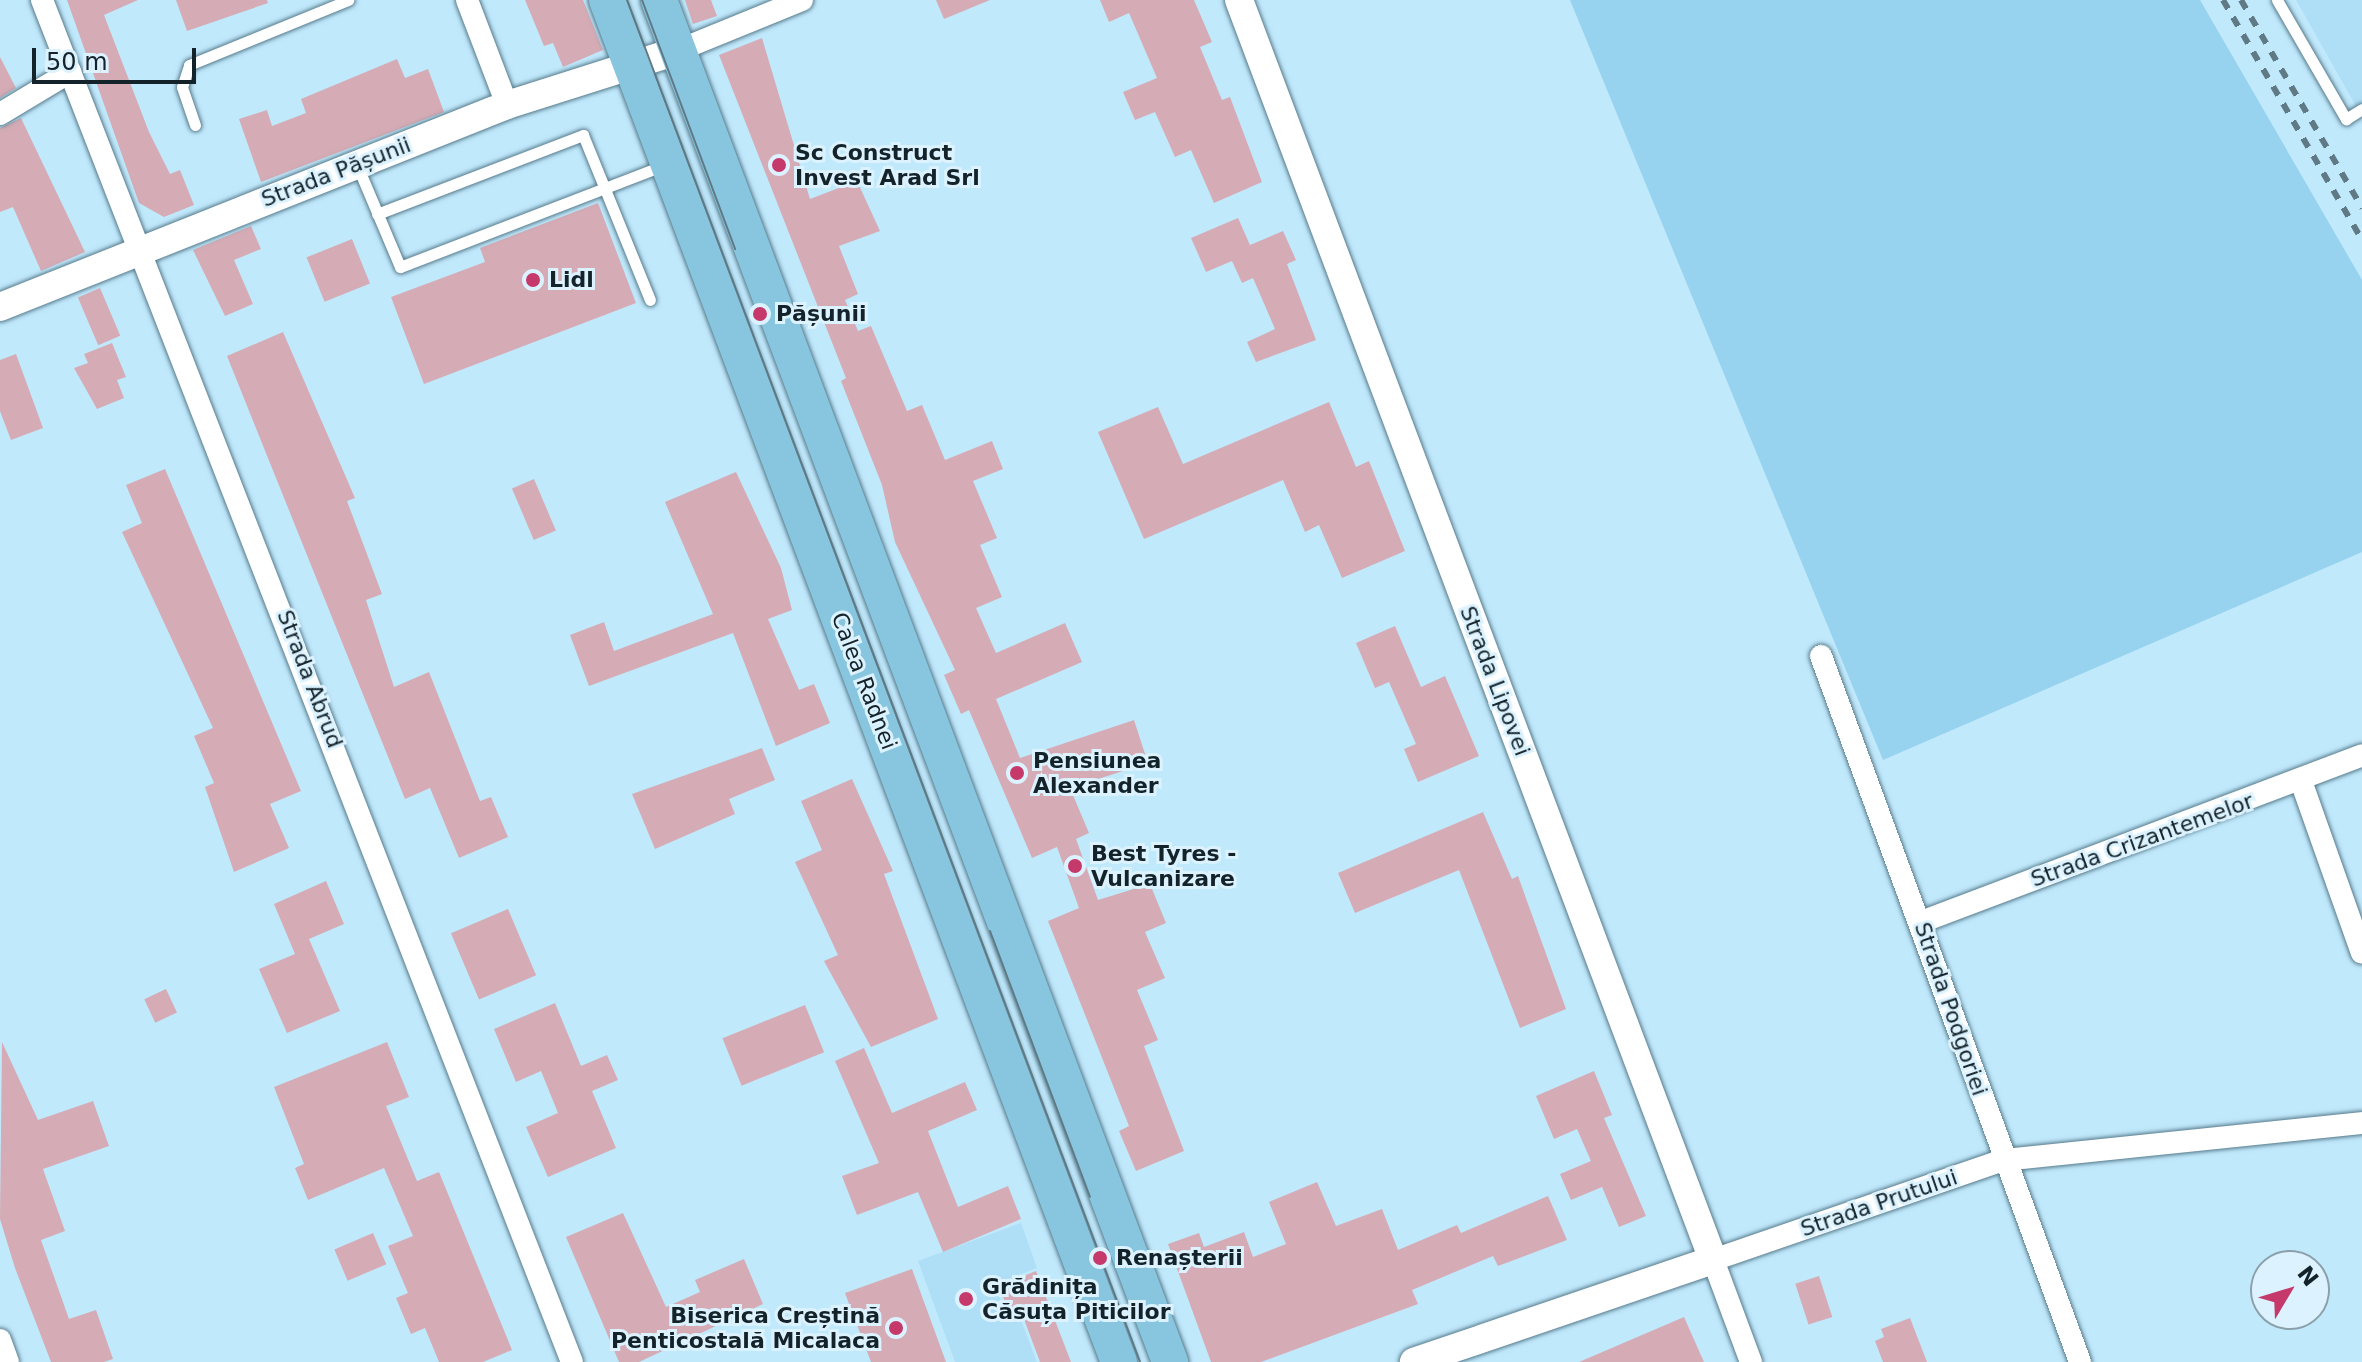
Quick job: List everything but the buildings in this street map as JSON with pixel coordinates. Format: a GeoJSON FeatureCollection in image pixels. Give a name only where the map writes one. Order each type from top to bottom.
{"type":"FeatureCollection","features":[{"type":"Feature","properties":{"kind":"main road","name":"Calea Radnei"},"geometry":{"type":"LineString","coordinates":[[607,0],[666,164],[1119,1362]]}},
{"type":"Feature","properties":{"kind":"main road"},"geometry":{"type":"LineString","coordinates":[[659,0],[1170,1362]]}},
{"type":"Feature","properties":{"kind":"street","name":"Strada Abrud"},"geometry":{"type":"LineString","coordinates":[[42,0],[138,250],[165,300],[572,1362]]}},
{"type":"Feature","properties":{"kind":"street"},"geometry":{"type":"LineString","coordinates":[[467,0],[507,105]]}},
{"type":"Feature","properties":{"kind":"street"},"geometry":{"type":"LineString","coordinates":[[677,51],[802,0]]}},
{"type":"Feature","properties":{"kind":"street","name":"Strada Lipovei"},"geometry":{"type":"LineString","coordinates":[[1239,0],[1751,1362]]}},
{"type":"Feature","properties":{"kind":"street","name":"Strada Pășunii"},"geometry":{"type":"LineString","coordinates":[[0,307],[507,105],[629,61],[677,51]]}},
{"type":"Feature","properties":{"kind":"street"},"geometry":{"type":"LineString","coordinates":[[0,114],[70,72]]}},
{"type":"Feature","properties":{"kind":"street","name":"Strada Podgoriei"},"geometry":{"type":"LineString","coordinates":[[1821,656],[2080,1362]]}},
{"type":"Feature","properties":{"kind":"street","name":"Strada Crizantemelor"},"geometry":{"type":"LineString","coordinates":[[1921,922],[2301,781],[2362,755]]}},
{"type":"Feature","properties":{"kind":"street"},"geometry":{"type":"LineString","coordinates":[[2301,781],[2362,953]]}},
{"type":"Feature","properties":{"kind":"street","name":"Strada Prutului"},"geometry":{"type":"LineString","coordinates":[[1414,1362],[2004,1160],[2362,1123]]}},
{"type":"Feature","properties":{"kind":"street"},"geometry":{"type":"LineString","coordinates":[[0,1340],[8,1362]]}},
{"type":"Feature","properties":{"kind":"lane"},"geometry":{"type":"LineString","coordinates":[[195,125],[182,87],[189,65],[348,0]]}},
{"type":"Feature","properties":{"kind":"lane"},"geometry":{"type":"LineString","coordinates":[[2277,0],[2346,119],[2362,109]]}},
{"type":"Feature","properties":{"kind":"lane"},"geometry":{"type":"LineString","coordinates":[[377,214],[578,134],[606,187],[650,300]]}},
{"type":"Feature","properties":{"kind":"lane"},"geometry":{"type":"LineString","coordinates":[[356,165],[405,267],[666,164]]}},
{"type":"Feature","properties":{"kind":"shaded area"},"geometry":{"type":"Polygon","coordinates":[[[1570,0],[2200,0],[2362,280],[2362,552],[1883,760],[1570,0]]]}},
{"type":"Feature","properties":{"kind":"shaded area"},"geometry":{"type":"Polygon","coordinates":[[[2296,0],[2362,0],[2362,117],[2296,0]]]}},
{"type":"Feature","properties":{"kind":"shaded area","name":"Grădinița Căsuța Piticilor"},"geometry":{"type":"Polygon","coordinates":[[[1021,1223],[1037,1268],[995,1284],[1007,1318],[1019,1315],[1037,1362],[955,1362],[918,1261],[1021,1223]]]}},
{"type":"Feature","properties":{"kind":"tram line"},"geometry":{"type":"LineString","coordinates":[[627,0],[1140,1362]]}},
{"type":"Feature","properties":{"kind":"tram line"},"geometry":{"type":"LineString","coordinates":[[642,0],[735,249]]}},
{"type":"Feature","properties":{"kind":"tram line"},"geometry":{"type":"LineString","coordinates":[[990,931],[1090,1197]]}},
{"type":"Feature","properties":{"kind":"railway"},"geometry":{"type":"LineString","coordinates":[[2223,0],[2362,240]]}},
{"type":"Feature","properties":{"kind":"railway"},"geometry":{"type":"LineString","coordinates":[[2241,0],[2362,208]]}},
{"type":"Feature","properties":{"kind":"place","name":"Sc Construct Invest Arad Srl"},"geometry":{"type":"Point","coordinates":[779,165]}},
{"type":"Feature","properties":{"kind":"place","name":"Lidl"},"geometry":{"type":"Point","coordinates":[533,280]}},
{"type":"Feature","properties":{"kind":"place","name":"Pășunii"},"geometry":{"type":"Point","coordinates":[760,314]}},
{"type":"Feature","properties":{"kind":"place","name":"Pensiunea Alexander"},"geometry":{"type":"Point","coordinates":[1017,773]}},
{"type":"Feature","properties":{"kind":"place","name":"Best Tyres - Vulcanizare"},"geometry":{"type":"Point","coordinates":[1075,866]}},
{"type":"Feature","properties":{"kind":"place","name":"Renașterii"},"geometry":{"type":"Point","coordinates":[1100,1258]}},
{"type":"Feature","properties":{"kind":"place","name":"Grădinița Căsuța Piticilor"},"geometry":{"type":"Point","coordinates":[966,1299]}},
{"type":"Feature","properties":{"kind":"place","name":"Biserica Creștină Penticostală Micalaca"},"geometry":{"type":"Point","coordinates":[896,1328]}}]}
